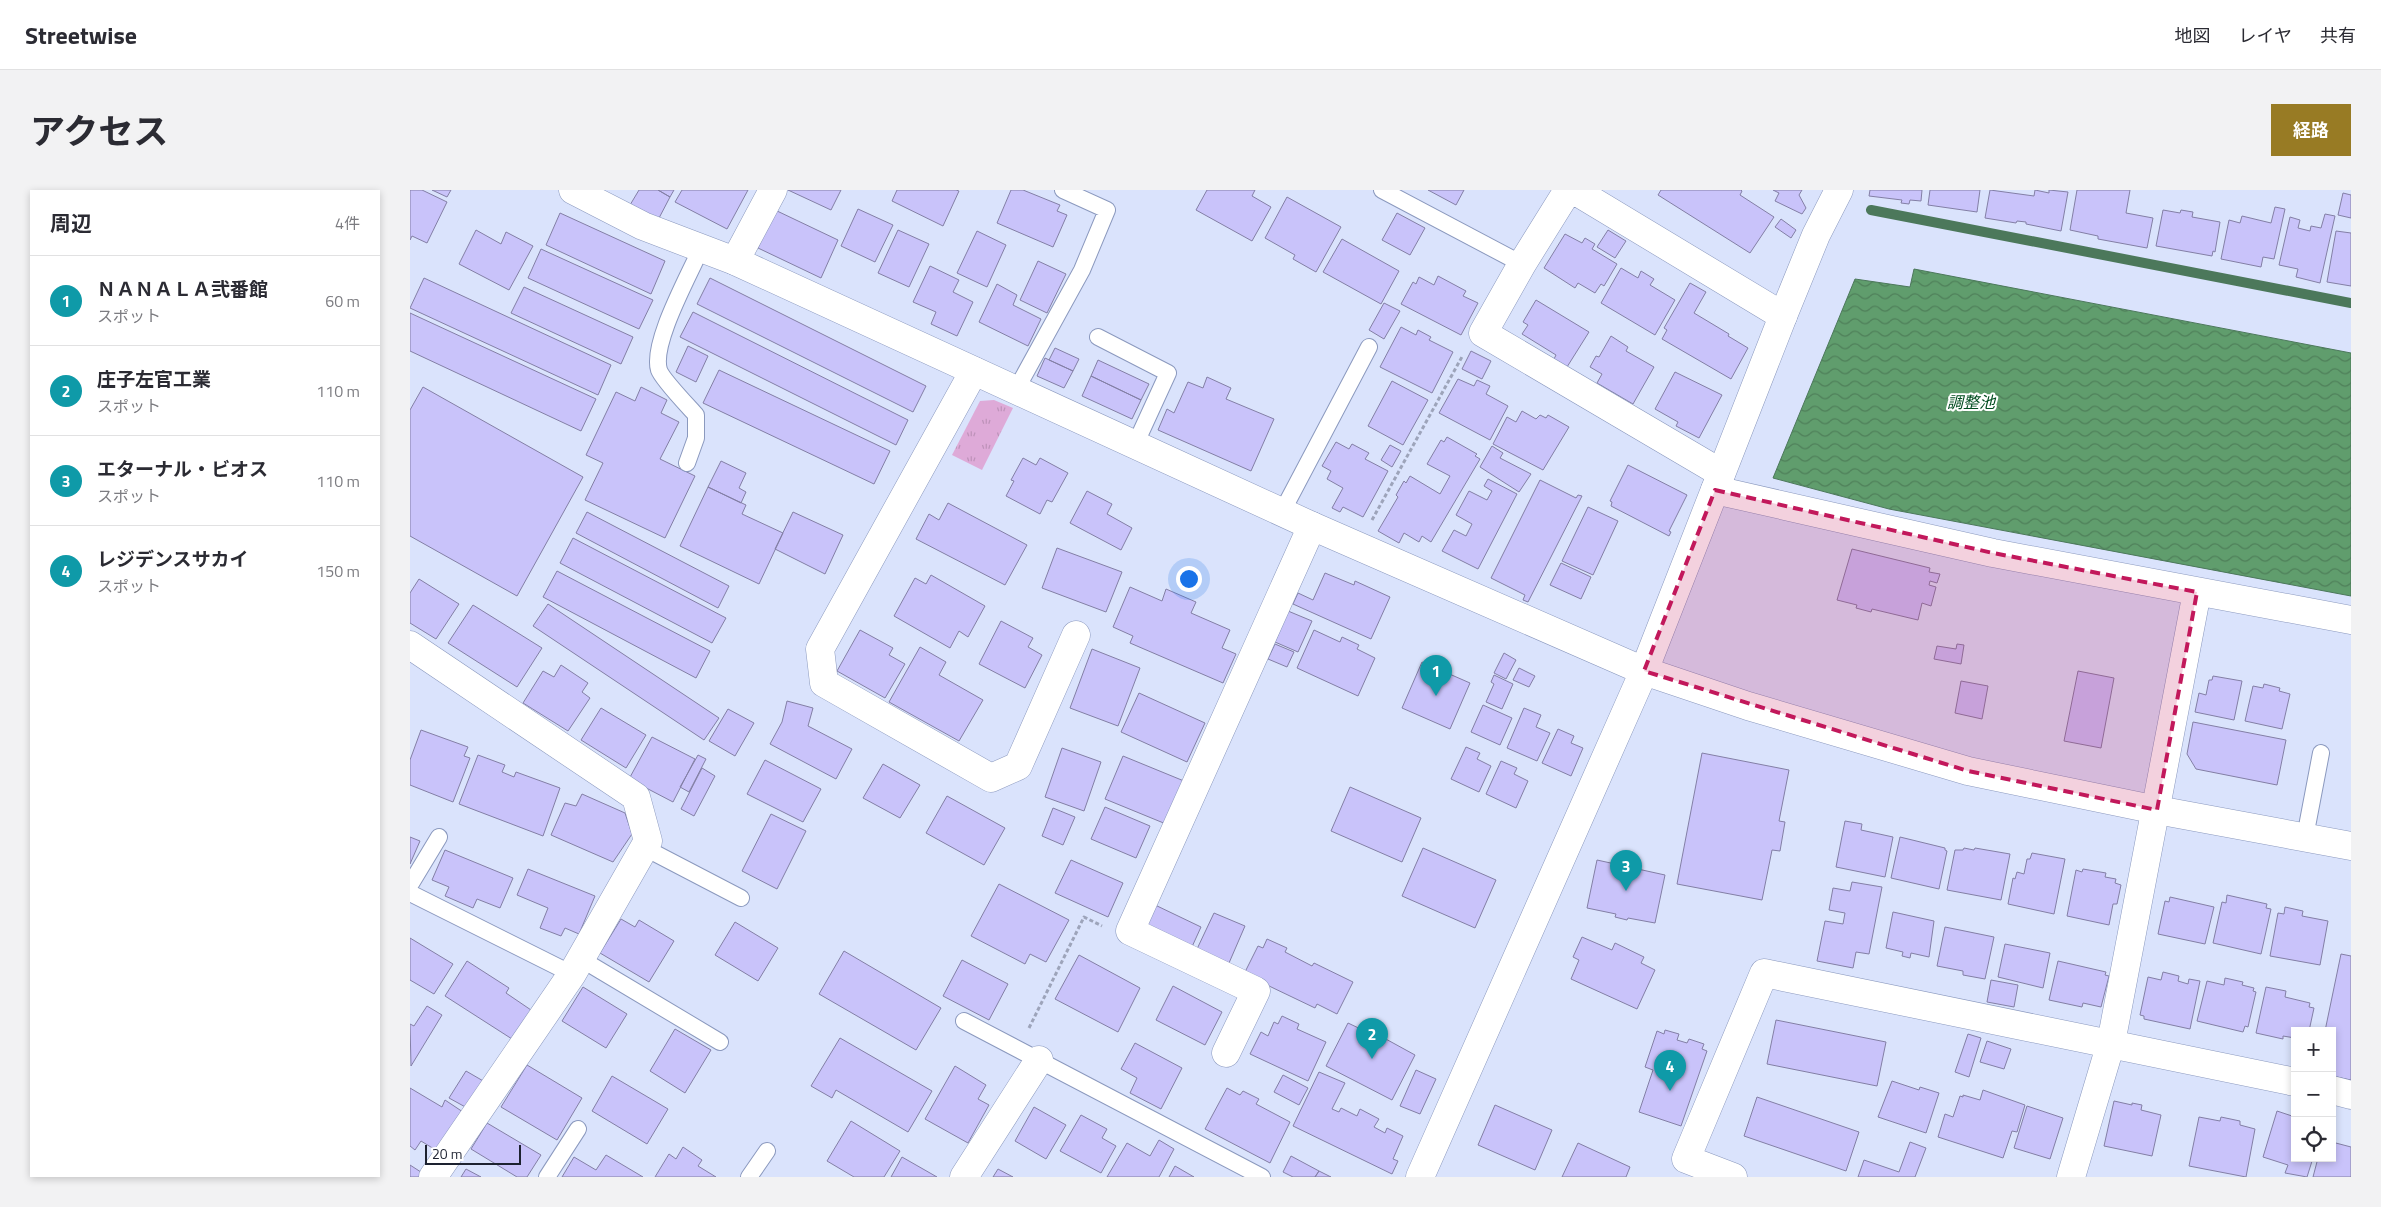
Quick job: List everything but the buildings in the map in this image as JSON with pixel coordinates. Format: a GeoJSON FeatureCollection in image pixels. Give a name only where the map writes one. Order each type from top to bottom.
{"type":"FeatureCollection","features":[{"type":"Feature","properties":{"kind":"street"},"geometry":{"type":"LineString","coordinates":[[573,190],[643,226],[734,261],[1312,526],[1644,671],[1748,706],[1968,771],[2157,810],[2351,846]]}},
{"type":"Feature","properties":{"kind":"street"},"geometry":{"type":"LineString","coordinates":[[734,261],[773,190]]}},
{"type":"Feature","properties":{"kind":"street"},"geometry":{"type":"LineString","coordinates":[[1568,190],[1522,264],[1483,333],[1718,481],[1993,553],[2351,620]]}},
{"type":"Feature","properties":{"kind":"street"},"geometry":{"type":"LineString","coordinates":[[1574,190],[1783,316]]}},
{"type":"Feature","properties":{"kind":"street"},"geometry":{"type":"LineString","coordinates":[[1420,1177],[1644,671],[1783,316],[1816,235],[1839,190]]}},
{"type":"Feature","properties":{"kind":"street"},"geometry":{"type":"LineString","coordinates":[[974,371],[820,649],[824,683],[991,778],[1018,766],[1076,635]]}},
{"type":"Feature","properties":{"kind":"street"},"geometry":{"type":"LineString","coordinates":[[1226,1053],[1256,991],[1130,931],[1312,526]]}},
{"type":"Feature","properties":{"kind":"street"},"geometry":{"type":"LineString","coordinates":[[2072,1177],[2110,1043],[2157,810],[2197,592]]}},
{"type":"Feature","properties":{"kind":"street"},"geometry":{"type":"LineString","coordinates":[[410,645],[636,796],[648,841],[576,967],[434,1177]]}},
{"type":"Feature","properties":{"kind":"street"},"geometry":{"type":"LineString","coordinates":[[1733,1177],[1686,1160],[1764,973],[2291,1081]]}},
{"type":"Feature","properties":{"kind":"street"},"geometry":{"type":"LineString","coordinates":[[964,1177],[1029,1054]]}},
{"type":"Feature","properties":{"kind":"street"},"geometry":{"type":"LineString","coordinates":[[2336,1091],[2351,1095]]}},
{"type":"Feature","properties":{"kind":"lane"},"geometry":{"type":"LineString","coordinates":[[1016,390],[1082,270],[1107,210],[1063,190]]}},
{"type":"Feature","properties":{"kind":"lane"},"geometry":{"type":"LineString","coordinates":[[1382,190],[1522,264]]}},
{"type":"Feature","properties":{"kind":"lane"},"geometry":{"type":"LineString","coordinates":[[687,463],[696,438],[696,415],[660,372],[658,356],[661,339],[701,248]]}},
{"type":"Feature","properties":{"kind":"lane"},"geometry":{"type":"LineString","coordinates":[[1098,337],[1168,373],[1135,445]]}},
{"type":"Feature","properties":{"kind":"lane"},"geometry":{"type":"LineString","coordinates":[[1282,512],[1369,347]]}},
{"type":"Feature","properties":{"kind":"lane"},"geometry":{"type":"LineString","coordinates":[[2305,837],[2321,753]]}},
{"type":"Feature","properties":{"kind":"lane"},"geometry":{"type":"LineString","coordinates":[[410,885],[439,837]]}},
{"type":"Feature","properties":{"kind":"lane"},"geometry":{"type":"LineString","coordinates":[[644,848],[741,898]]}},
{"type":"Feature","properties":{"kind":"lane"},"geometry":{"type":"LineString","coordinates":[[410,893],[576,967],[720,1042]]}},
{"type":"Feature","properties":{"kind":"lane"},"geometry":{"type":"LineString","coordinates":[[964,1021],[1262,1177]]}},
{"type":"Feature","properties":{"kind":"lane"},"geometry":{"type":"LineString","coordinates":[[547,1177],[578,1129]]}},
{"type":"Feature","properties":{"kind":"lane"},"geometry":{"type":"LineString","coordinates":[[749,1177],[767,1151]]}},
{"type":"Feature","properties":{"kind":"path"},"geometry":{"type":"LineString","coordinates":[[1358,546],[1468,344],[1483,333]]}},
{"type":"Feature","properties":{"kind":"path"},"geometry":{"type":"LineString","coordinates":[[1029,1054],[1084,917],[1127,938],[1130,931]]}},
{"type":"Feature","properties":{"kind":"highlighted area"},"geometry":{"type":"Polygon","coordinates":[[[1715,490],[1993,553],[2197,592],[2157,810],[1968,771],[1644,671],[1715,490]]]}},
{"type":"Feature","properties":{"kind":"green space"},"geometry":{"type":"Polygon","coordinates":[[[994,400],[1013,408],[982,470],[952,455],[980,401],[994,400]]]}},
{"type":"Feature","properties":{"kind":"water","name":"調整池"},"geometry":{"type":"Polygon","coordinates":[[[1914,269],[2351,353],[2351,596],[1889,509],[1773,478],[1855,279],[1910,287],[1914,269]]]}},
{"type":"Feature","properties":{"kind":"waterway"},"geometry":{"type":"LineString","coordinates":[[1871,210],[2351,303]]}},
{"type":"Feature","properties":{"kind":"place","name":"ＮＡＮＡＬＡ弐番館"},"geometry":{"type":"Point","coordinates":[1436,696]}},
{"type":"Feature","properties":{"kind":"place","name":"エターナル・ビオス"},"geometry":{"type":"Point","coordinates":[1626,891]}},
{"type":"Feature","properties":{"kind":"place","name":"庄子左官工業"},"geometry":{"type":"Point","coordinates":[1372,1059]}},
{"type":"Feature","properties":{"kind":"place","name":"レジデンスサカイ"},"geometry":{"type":"Point","coordinates":[1670,1091]}}]}
